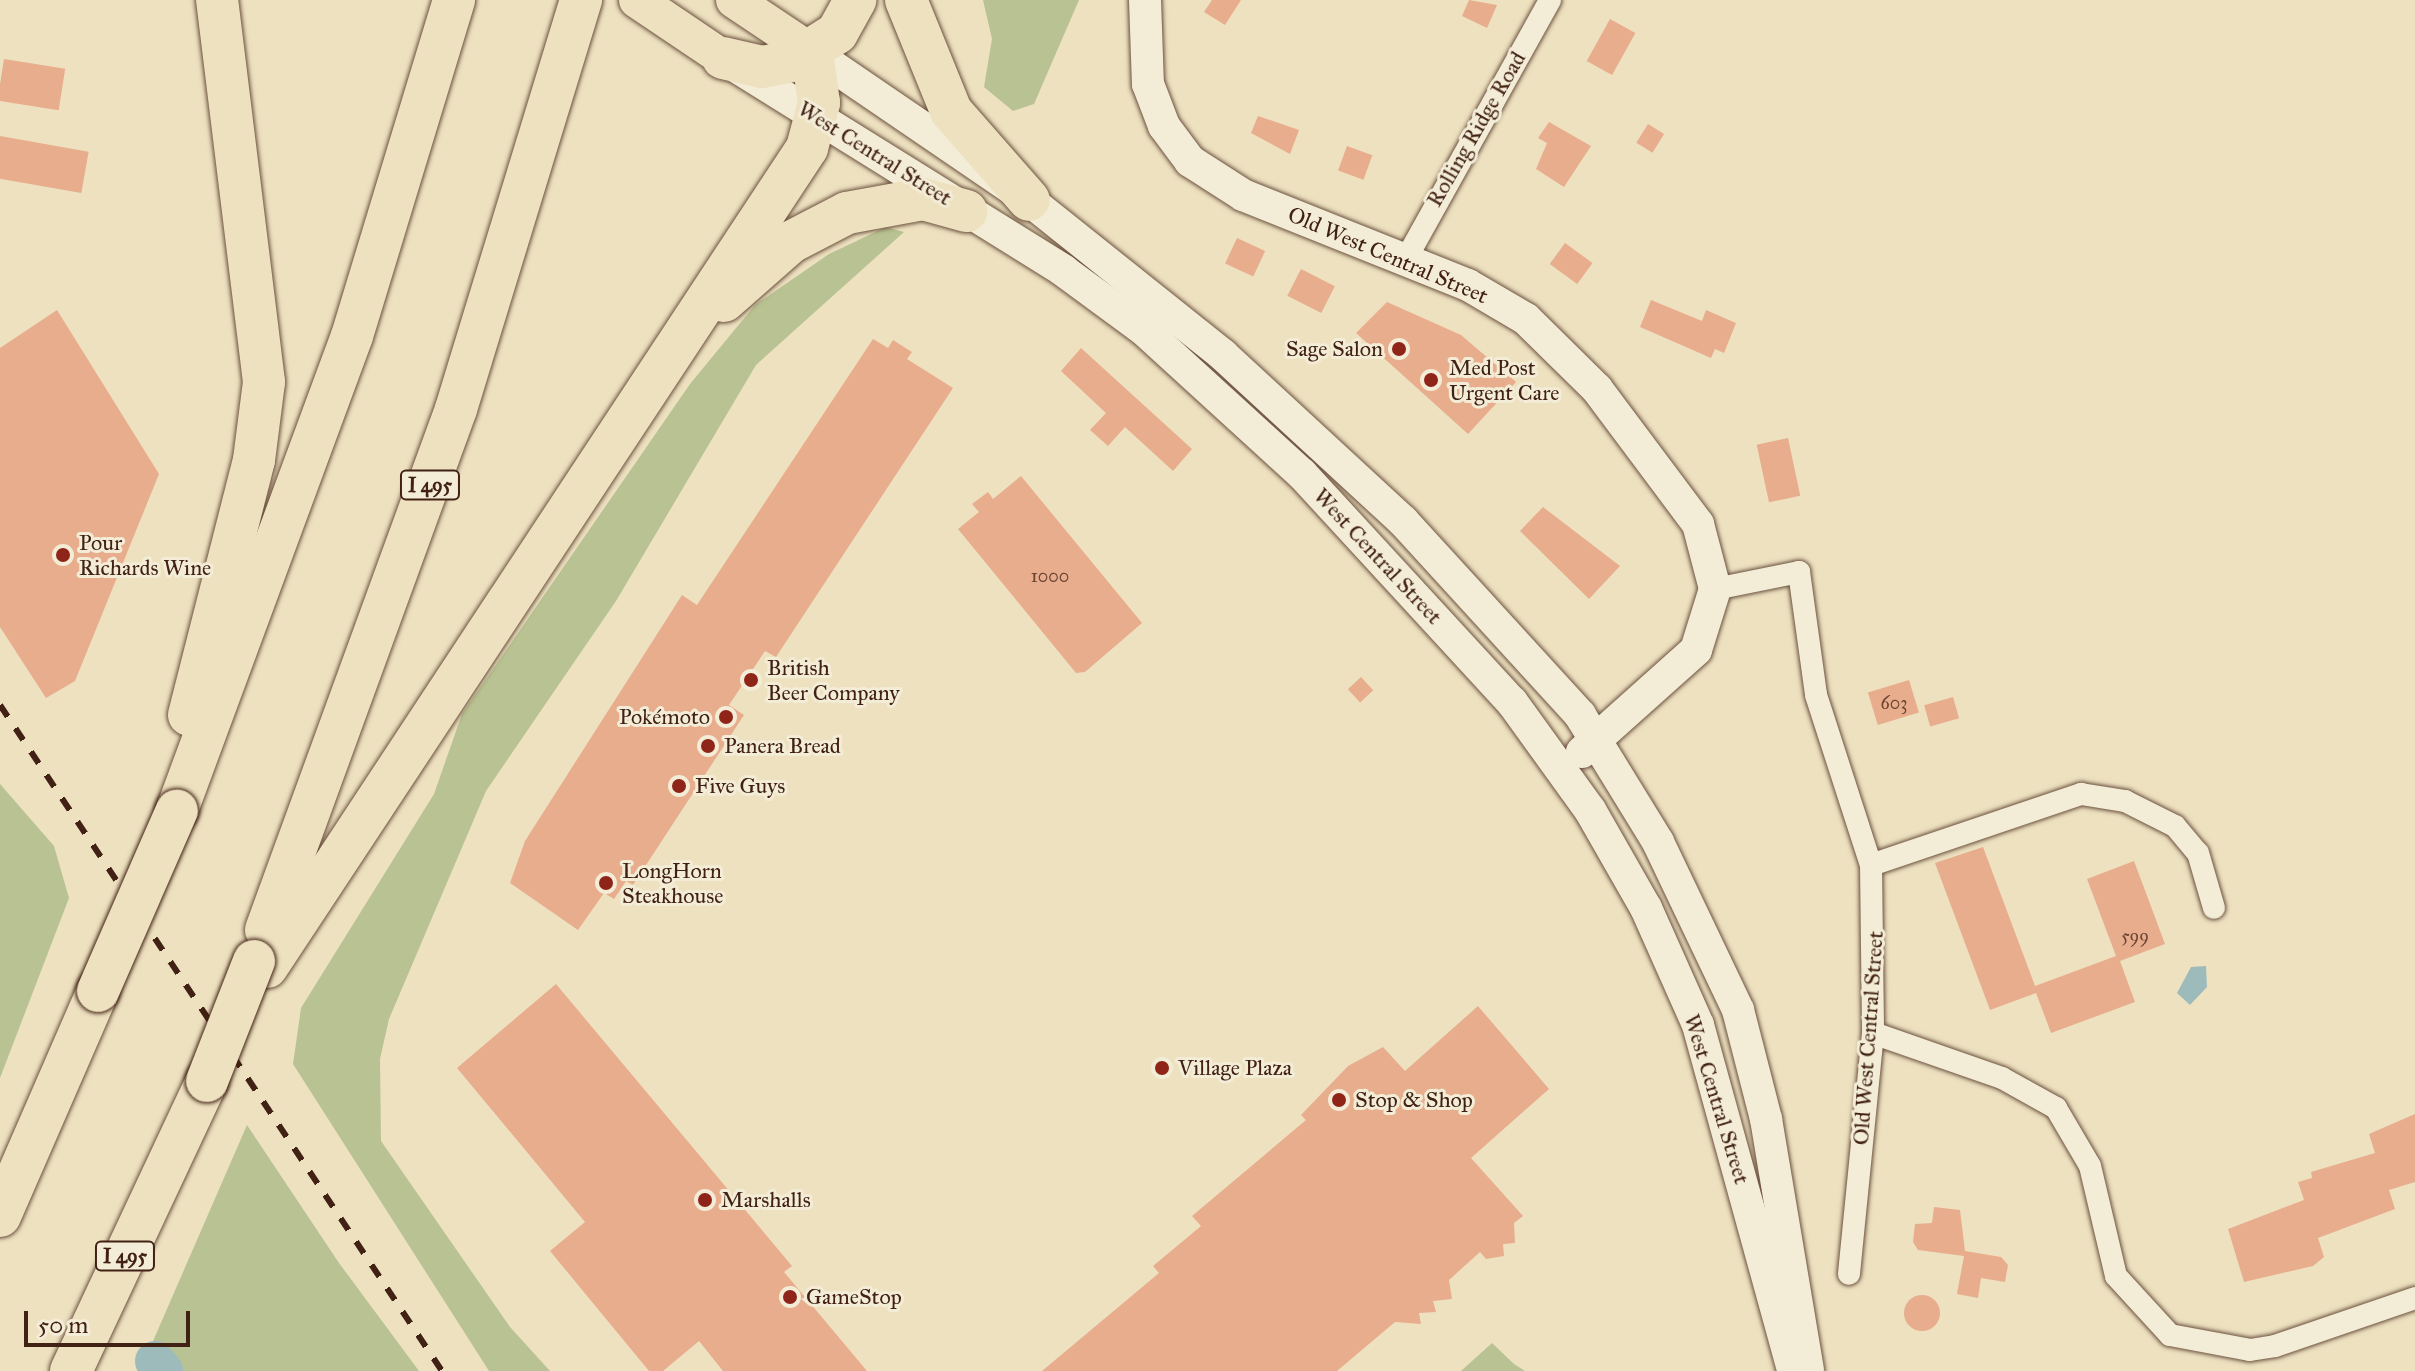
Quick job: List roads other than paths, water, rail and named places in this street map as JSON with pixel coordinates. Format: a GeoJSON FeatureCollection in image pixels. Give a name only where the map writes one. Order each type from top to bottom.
{"type":"FeatureCollection","features":[{"type":"Feature","properties":{"kind":"highway"},"geometry":{"type":"LineString","coordinates":[[171,807],[254,460],[264,382],[217,0]]}},
{"type":"Feature","properties":{"kind":"highway"},"geometry":{"type":"LineString","coordinates":[[0,1216],[121,940],[352,336],[454,0]]}},
{"type":"Feature","properties":{"kind":"highway","name":"I 495"},"geometry":{"type":"LineString","coordinates":[[71,1371],[260,964],[456,409],[581,0]]}},
{"type":"Feature","properties":{"kind":"highway"},"geometry":{"type":"LineString","coordinates":[[723,58],[775,67],[812,52],[837,33],[855,0]]}},
{"type":"Feature","properties":{"kind":"highway"},"geometry":{"type":"LineString","coordinates":[[906,0],[946,103],[1029,200]]}},
{"type":"Feature","properties":{"kind":"highway"},"geometry":{"type":"LineString","coordinates":[[260,964],[807,148],[817,117],[812,52]]}},
{"type":"Feature","properties":{"kind":"highway"},"geometry":{"type":"LineString","coordinates":[[661,369],[742,283],[819,226],[891,201],[923,199],[966,211]]}},
{"type":"Feature","properties":{"kind":"main road","name":"West Central Street"},"geometry":{"type":"LineString","coordinates":[[637,0],[723,58],[1100,296],[1233,405],[1508,698],[1561,770],[1646,908],[1698,1025],[1793,1371]]}},
{"type":"Feature","properties":{"kind":"main road","name":"West Central Street"},"geometry":{"type":"LineString","coordinates":[[734,0],[1029,200],[1167,307],[1362,481],[1507,628],[1596,740],[1704,930],[1738,1010],[1769,1134],[1808,1371]]}},
{"type":"Feature","properties":{"kind":"main road","name":"Old West Central Street"},"geometry":{"type":"LineString","coordinates":[[1145,0],[1148,84],[1164,126],[1190,161],[1243,195],[1488,295],[1562,349],[1682,498],[1706,546],[1715,589]]}},
{"type":"Feature","properties":{"kind":"main road"},"geometry":{"type":"LineString","coordinates":[[1561,770],[1690,659],[1715,589]]}},
{"type":"Feature","properties":{"kind":"street","name":"Rolling Ridge Road"},"geometry":{"type":"LineString","coordinates":[[1406,259],[1550,0]]}},
{"type":"Feature","properties":{"kind":"street","name":"Old West Central Street"},"geometry":{"type":"LineString","coordinates":[[1715,589],[1799,572],[1816,695],[1871,865],[1873,1033],[1849,1274]]}},
{"type":"Feature","properties":{"kind":"street"},"geometry":{"type":"LineString","coordinates":[[1871,865],[2081,794],[2125,801],[2175,826],[2198,853],[2214,908]]}},
{"type":"Feature","properties":{"kind":"street"},"geometry":{"type":"LineString","coordinates":[[1873,1033],[2002,1078],[2056,1108],[2090,1166],[2116,1276],[2170,1335],[2197,1344],[2275,1346],[2415,1298]]}},
{"type":"Feature","properties":{"kind":"water"},"geometry":{"type":"Polygon","coordinates":[[[2206,966],[2207,987],[2190,1005],[2177,993],[2191,967],[2206,966]]]}},
{"type":"Feature","properties":{"kind":"waterway"},"geometry":{"type":"LineString","coordinates":[[155,1361],[163,1371]]}},
{"type":"Feature","properties":{"kind":"railway"},"geometry":{"type":"LineString","coordinates":[[0,705],[442,1371]]}},
{"type":"Feature","properties":{"kind":"place","name":"Sage Salon"},"geometry":{"type":"Point","coordinates":[1399,349]}},
{"type":"Feature","properties":{"kind":"place","name":"Med Post Urgent Care"},"geometry":{"type":"Point","coordinates":[1431,380]}},
{"type":"Feature","properties":{"kind":"place","name":"Pour Richards Wine"},"geometry":{"type":"Point","coordinates":[63,555]}},
{"type":"Feature","properties":{"kind":"place","name":"British Beer Company"},"geometry":{"type":"Point","coordinates":[751,680]}},
{"type":"Feature","properties":{"kind":"place","name":"Pokémoto"},"geometry":{"type":"Point","coordinates":[726,717]}},
{"type":"Feature","properties":{"kind":"place","name":"Panera Bread"},"geometry":{"type":"Point","coordinates":[708,746]}},
{"type":"Feature","properties":{"kind":"place","name":"Five Guys"},"geometry":{"type":"Point","coordinates":[679,786]}},
{"type":"Feature","properties":{"kind":"place","name":"LongHorn Steakhouse"},"geometry":{"type":"Point","coordinates":[606,883]}},
{"type":"Feature","properties":{"kind":"place","name":"Village Plaza"},"geometry":{"type":"Point","coordinates":[1162,1068]}},
{"type":"Feature","properties":{"kind":"place","name":"Stop & Shop"},"geometry":{"type":"Point","coordinates":[1339,1100]}},
{"type":"Feature","properties":{"kind":"place","name":"Marshalls"},"geometry":{"type":"Point","coordinates":[705,1200]}},
{"type":"Feature","properties":{"kind":"place","name":"GameStop"},"geometry":{"type":"Point","coordinates":[790,1297]}}]}
